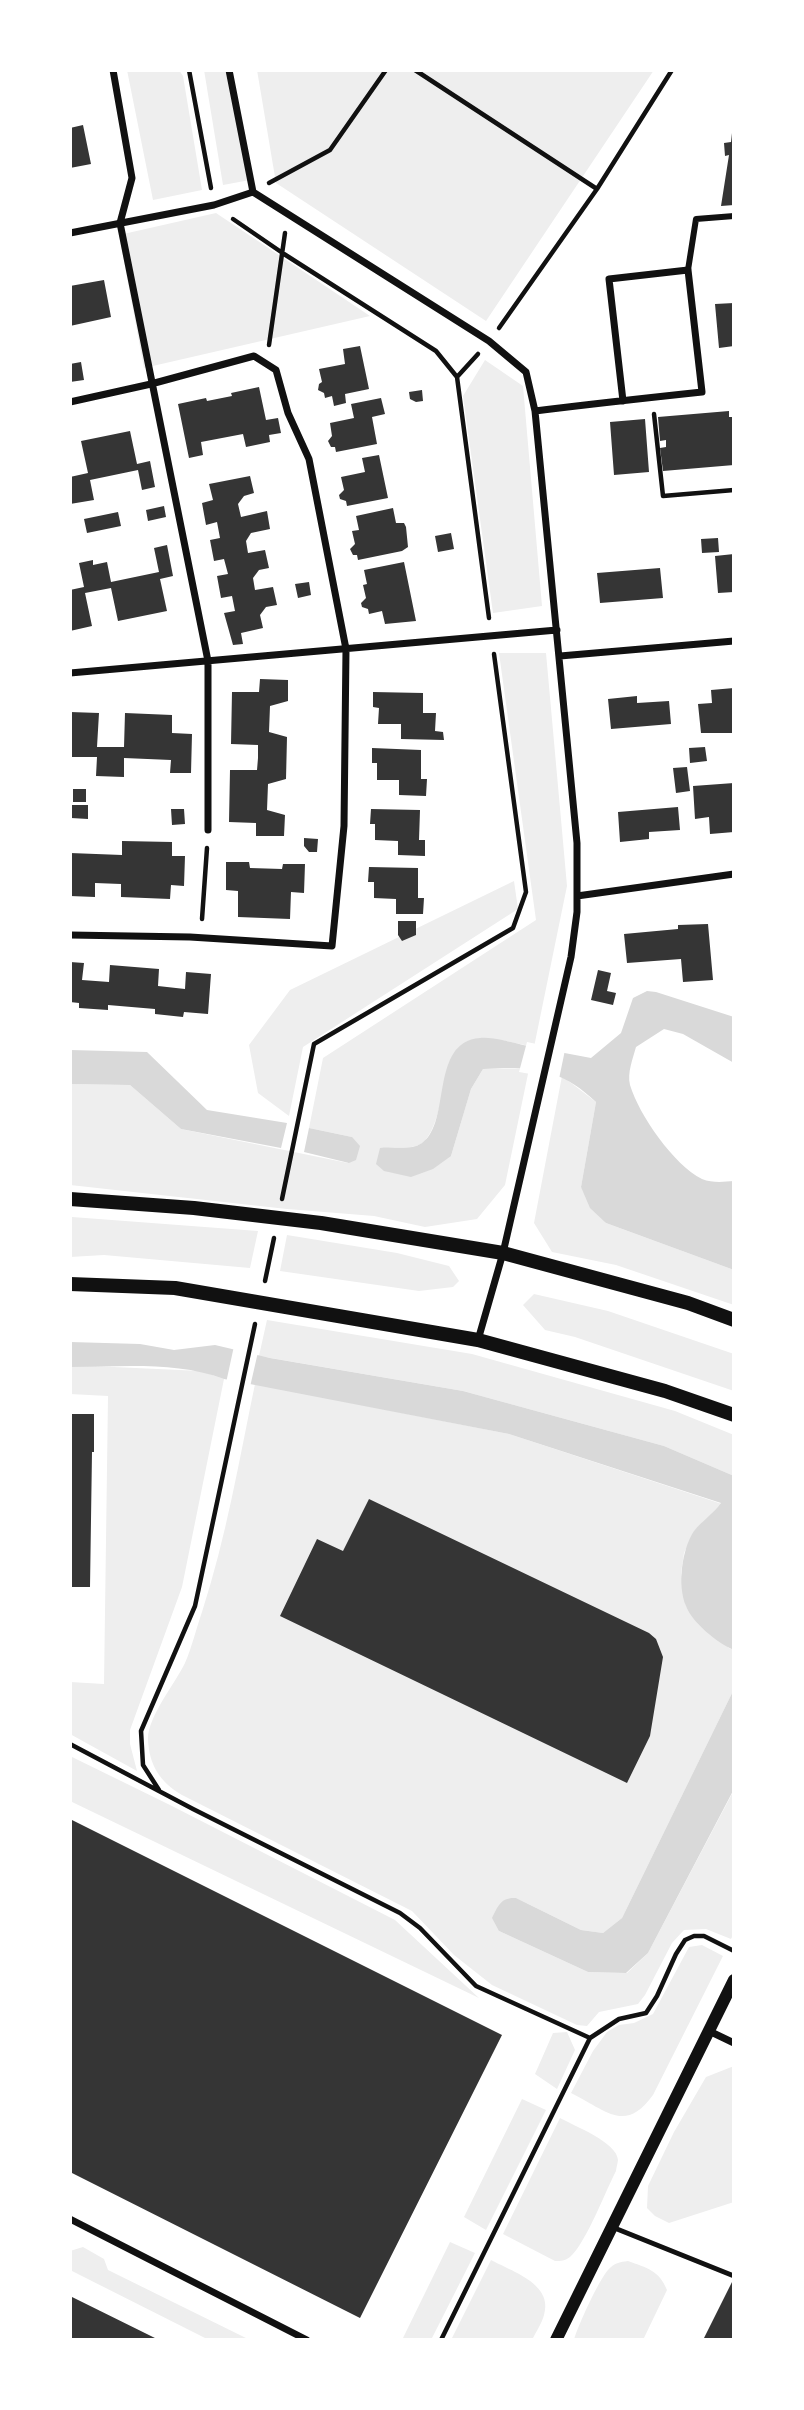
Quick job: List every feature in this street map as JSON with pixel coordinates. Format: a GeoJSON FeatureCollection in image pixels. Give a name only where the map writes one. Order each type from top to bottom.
{"type":"FeatureCollection","features":[{"type":"Feature","properties":{"kind":"main road"},"geometry":{"type":"LineString","coordinates":[[70,1199],[321,1223],[503,1253],[688,1303],[734,1320]]}},
{"type":"Feature","properties":{"kind":"main road"},"geometry":{"type":"LineString","coordinates":[[70,1284],[175,1288],[478,1340],[665,1391],[734,1415]]}},
{"type":"Feature","properties":{"kind":"street"},"geometry":{"type":"LineString","coordinates":[[113,70],[132,178],[120,223],[208,661],[208,830]]}},
{"type":"Feature","properties":{"kind":"street"},"geometry":{"type":"LineString","coordinates":[[229,70],[253,192],[489,341],[526,372],[535,411],[577,843],[578,912],[571,957],[503,1253],[478,1340]]}},
{"type":"Feature","properties":{"kind":"street"},"geometry":{"type":"LineString","coordinates":[[70,233],[214,205],[253,192]]}},
{"type":"Feature","properties":{"kind":"street"},"geometry":{"type":"LineString","coordinates":[[535,411],[702,392],[688,270],[696,219],[734,216]]}},
{"type":"Feature","properties":{"kind":"street"},"geometry":{"type":"LineString","coordinates":[[623,401],[609,279],[688,270]]}},
{"type":"Feature","properties":{"kind":"street"},"geometry":{"type":"LineString","coordinates":[[70,402],[151,384],[254,356],[276,370],[288,413],[309,459],[346,649],[344,826],[332,946],[201,938],[70,935]]}},
{"type":"Feature","properties":{"kind":"street"},"geometry":{"type":"LineString","coordinates":[[70,673],[557,630]]}},
{"type":"Feature","properties":{"kind":"street"},"geometry":{"type":"LineString","coordinates":[[560,656],[734,641]]}},
{"type":"Feature","properties":{"kind":"street"},"geometry":{"type":"LineString","coordinates":[[577,896],[734,874]]}},
{"type":"Feature","properties":{"kind":"street"},"geometry":{"type":"LineString","coordinates":[[556,2340],[734,1980]]}},
{"type":"Feature","properties":{"kind":"street"},"geometry":{"type":"LineString","coordinates":[[709,2031],[734,2043]]}},
{"type":"Feature","properties":{"kind":"street"},"geometry":{"type":"LineString","coordinates":[[70,2219],[307,2340]]}},
{"type":"Feature","properties":{"kind":"lane"},"geometry":{"type":"LineString","coordinates":[[612,2227],[734,2276]]}},
{"type":"Feature","properties":{"kind":"path"},"geometry":{"type":"LineString","coordinates":[[253,192],[330,150],[386,70]]}},
{"type":"Feature","properties":{"kind":"path"},"geometry":{"type":"LineString","coordinates":[[415,70],[597,189]]}},
{"type":"Feature","properties":{"kind":"path"},"geometry":{"type":"LineString","coordinates":[[266,363],[284,254],[287,213]]}},
{"type":"Feature","properties":{"kind":"path"},"geometry":{"type":"LineString","coordinates":[[652,397],[663,496],[734,490]]}},
{"type":"Feature","properties":{"kind":"path"},"geometry":{"type":"LineString","coordinates":[[201,938],[208,830]]}},
{"type":"Feature","properties":{"kind":"path"},"geometry":{"type":"LineString","coordinates":[[282,1200],[314,1044],[513,928]]}},
{"type":"Feature","properties":{"kind":"path"},"geometry":{"type":"LineString","coordinates":[[264,1281],[276,1227]]}},
{"type":"Feature","properties":{"kind":"path"},"geometry":{"type":"LineString","coordinates":[[159,1790],[143,1765],[141,1731],[195,1606],[256,1322]]}},
{"type":"Feature","properties":{"kind":"path"},"geometry":{"type":"LineString","coordinates":[[70,1744],[193,1810],[400,1913],[420,1928],[476,1986],[590,2038]]}},
{"type":"Feature","properties":{"kind":"path"},"geometry":{"type":"LineString","coordinates":[[441,2340],[590,2038],[619,2019],[646,2013],[685,1940],[704,1936],[734,1951]]}},
{"type":"Feature","properties":{"kind":"shaded area"},"geometry":{"type":"Polygon","coordinates":[[[127,70],[179,70],[183,76],[202,190],[153,200],[127,70]]]}},
{"type":"Feature","properties":{"kind":"shaded area"},"geometry":{"type":"Polygon","coordinates":[[[204,70],[229,70],[250,180],[223,185],[204,70]]]}},
{"type":"Feature","properties":{"kind":"shaded area"},"geometry":{"type":"Polygon","coordinates":[[[257,70],[654,70],[486,321],[276,183],[257,70]]]}},
{"type":"Feature","properties":{"kind":"shaded area"},"geometry":{"type":"Polygon","coordinates":[[[216,213],[370,316],[144,368],[119,235],[216,213]]]}},
{"type":"Feature","properties":{"kind":"shaded area"},"geometry":{"type":"Polygon","coordinates":[[[485,360],[523,386],[542,606],[493,613],[463,396],[485,360]]]}},
{"type":"Feature","properties":{"kind":"shaded area"},"geometry":{"type":"Polygon","coordinates":[[[499,653],[546,653],[567,886],[534,1047],[501,1040],[449,1062],[436,1120],[426,1140],[414,1146],[380,1149],[451,1156],[471,1089],[483,1069],[529,1069],[505,1185],[477,1219],[425,1227],[374,1216],[70,1185],[70,1084],[130,1085],[181,1129],[348,1163],[352,1137],[309,1128],[323,1058],[536,920],[499,653]]]}},
{"type":"Feature","properties":{"kind":"shaded area"},"geometry":{"type":"Polygon","coordinates":[[[514,881],[518,909],[303,1047],[289,1116],[258,1093],[249,1045],[290,990],[514,881]]]}},
{"type":"Feature","properties":{"kind":"shaded area"},"geometry":{"type":"Polygon","coordinates":[[[647,991],[734,1017],[734,1063],[683,1034],[664,1029],[636,1047],[629,1076],[635,1097],[649,1124],[680,1163],[702,1179],[714,1182],[734,1181],[734,1270],[606,1223],[590,1208],[581,1187],[596,1102],[569,1082],[544,1072],[516,1068],[483,1069],[471,1089],[451,1156],[433,1169],[411,1177],[384,1171],[376,1164],[380,1148],[407,1148],[418,1145],[431,1133],[437,1118],[447,1067],[454,1053],[464,1043],[491,1038],[591,1058],[621,1033],[633,998],[647,991]]]}},
{"type":"Feature","properties":{"kind":"shaded area"},"geometry":{"type":"Polygon","coordinates":[[[70,1050],[147,1052],[207,1110],[287,1123],[281,1148],[181,1129],[130,1085],[70,1084],[70,1050]]]}},
{"type":"Feature","properties":{"kind":"shaded area"},"geometry":{"type":"Polygon","coordinates":[[[562,1076],[596,1102],[581,1187],[606,1223],[734,1270],[734,1305],[616,1265],[552,1252],[534,1223],[562,1076]]]}},
{"type":"Feature","properties":{"kind":"shaded area"},"geometry":{"type":"Polygon","coordinates":[[[309,1128],[352,1137],[360,1146],[356,1160],[349,1163],[304,1152],[309,1128]]]}},
{"type":"Feature","properties":{"kind":"shaded area"},"geometry":{"type":"Polygon","coordinates":[[[70,1217],[258,1231],[250,1268],[104,1255],[70,1257],[70,1217]]]}},
{"type":"Feature","properties":{"kind":"shaded area"},"geometry":{"type":"Polygon","coordinates":[[[287,1235],[397,1253],[449,1266],[459,1281],[453,1287],[419,1291],[280,1271],[287,1235]]]}},
{"type":"Feature","properties":{"kind":"shaded area"},"geometry":{"type":"Polygon","coordinates":[[[534,1294],[608,1311],[734,1354],[734,1391],[575,1337],[545,1330],[523,1305],[534,1294]]]}},
{"type":"Feature","properties":{"kind":"shaded area"},"geometry":{"type":"Polygon","coordinates":[[[267,1320],[472,1354],[675,1411],[734,1435],[734,1476],[664,1446],[463,1391],[259,1356],[267,1320]]]}},
{"type":"Feature","properties":{"kind":"shaded area"},"geometry":{"type":"Polygon","coordinates":[[[70,1342],[140,1344],[174,1350],[215,1345],[270,1358],[463,1391],[664,1446],[734,1476],[734,1650],[713,1637],[694,1619],[683,1597],[681,1578],[686,1547],[694,1531],[721,1503],[509,1434],[187,1370],[148,1366],[70,1367],[70,1342]]]}},
{"type":"Feature","properties":{"kind":"shaded area"},"geometry":{"type":"Polygon","coordinates":[[[70,1365],[201,1371],[224,1379],[182,1587],[130,1730],[130,1744],[137,1771],[70,1734],[70,1682],[104,1684],[108,1396],[70,1394],[70,1365]]]}},
{"type":"Feature","properties":{"kind":"shaded area"},"geometry":{"type":"Polygon","coordinates":[[[255,1384],[509,1434],[722,1504],[695,1530],[684,1553],[681,1573],[686,1606],[734,1650],[734,1689],[622,1918],[603,1933],[581,1930],[516,1898],[499,1931],[588,1972],[627,1973],[648,1953],[734,1790],[734,1933],[731,1939],[706,1929],[684,1930],[672,1943],[638,2004],[599,2012],[587,2026],[577,2025],[492,1985],[454,1955],[412,1911],[182,1795],[162,1778],[153,1765],[149,1730],[157,1710],[185,1663],[211,1584],[255,1384]]]}},
{"type":"Feature","properties":{"kind":"shaded area"},"geometry":{"type":"Polygon","coordinates":[[[734,1689],[734,1789],[648,1953],[626,1973],[588,1972],[499,1931],[492,1918],[501,1903],[511,1898],[581,1930],[603,1933],[622,1918],[734,1689]]]}},
{"type":"Feature","properties":{"kind":"shaded area"},"geometry":{"type":"Polygon","coordinates":[[[70,1756],[395,1920],[479,1998],[70,1801],[70,1756]]]}},
{"type":"Feature","properties":{"kind":"shaded area"},"geometry":{"type":"Polygon","coordinates":[[[702,1945],[723,1956],[653,2095],[643,2107],[633,2114],[615,2115],[571,2093],[593,2051],[607,2032],[619,2025],[634,2023],[653,2014],[689,1947],[702,1945]]]}},
{"type":"Feature","properties":{"kind":"shaded area"},"geometry":{"type":"Polygon","coordinates":[[[567,2032],[575,2050],[557,2089],[535,2074],[553,2033],[567,2032]]]}},
{"type":"Feature","properties":{"kind":"shaded area"},"geometry":{"type":"Polygon","coordinates":[[[734,2066],[734,2202],[669,2223],[655,2216],[647,2208],[648,2186],[674,2132],[706,2077],[734,2066]]]}},
{"type":"Feature","properties":{"kind":"shaded area"},"geometry":{"type":"Polygon","coordinates":[[[522,2099],[546,2110],[486,2230],[464,2217],[522,2099]]]}},
{"type":"Feature","properties":{"kind":"shaded area"},"geometry":{"type":"Polygon","coordinates":[[[560,2118],[603,2141],[616,2153],[618,2160],[616,2171],[582,2241],[570,2257],[555,2261],[503,2234],[560,2118]]]}},
{"type":"Feature","properties":{"kind":"shaded area"},"geometry":{"type":"Polygon","coordinates":[[[450,2242],[475,2253],[431,2340],[402,2340],[450,2242]]]}},
{"type":"Feature","properties":{"kind":"shaded area"},"geometry":{"type":"Polygon","coordinates":[[[83,2247],[104,2259],[108,2270],[250,2340],[209,2340],[70,2270],[70,2251],[83,2247]]]}},
{"type":"Feature","properties":{"kind":"shaded area"},"geometry":{"type":"Polygon","coordinates":[[[491,2260],[529,2280],[543,2295],[544,2315],[532,2340],[451,2340],[491,2260]]]}},
{"type":"Feature","properties":{"kind":"shaded area"},"geometry":{"type":"Polygon","coordinates":[[[628,2261],[656,2274],[667,2290],[643,2340],[574,2340],[604,2275],[615,2264],[628,2261]]]}},
{"type":"Feature","properties":{"kind":"pier"},"geometry":{"type":"Polygon","coordinates":[[[527,1042],[565,1050],[559,1079],[519,1072],[527,1042]]]}},
{"type":"Feature","properties":{"kind":"pier"},"geometry":{"type":"Polygon","coordinates":[[[234,1346],[258,1352],[250,1387],[226,1383],[234,1346]]]}},
{"type":"Feature","properties":{"kind":"building"},"geometry":{"type":"Polygon","coordinates":[[[83,125],[91,164],[70,168],[70,128],[83,125]]]}},
{"type":"Feature","properties":{"kind":"building"},"geometry":{"type":"Polygon","coordinates":[[[732,133],[734,205],[721,206],[729,155],[725,156],[724,143],[731,142],[732,133]]]}},
{"type":"Feature","properties":{"kind":"building"},"geometry":{"type":"Polygon","coordinates":[[[104,280],[111,317],[70,326],[70,286],[104,280]]]}},
{"type":"Feature","properties":{"kind":"building"},"geometry":{"type":"Polygon","coordinates":[[[734,303],[734,346],[719,348],[715,304],[734,303]]]}},
{"type":"Feature","properties":{"kind":"building"},"geometry":{"type":"Polygon","coordinates":[[[360,346],[369,389],[345,394],[346,403],[334,406],[332,396],[325,398],[324,393],[318,390],[322,382],[319,369],[345,364],[343,349],[360,346]]]}},
{"type":"Feature","properties":{"kind":"building"},"geometry":{"type":"Polygon","coordinates":[[[81,362],[84,380],[70,382],[70,364],[81,362]]]}},
{"type":"Feature","properties":{"kind":"building"},"geometry":{"type":"Polygon","coordinates":[[[259,387],[266,420],[278,418],[281,433],[269,435],[270,442],[246,447],[243,434],[201,442],[203,455],[189,458],[178,404],[232,396],[231,393],[259,387]]]}},
{"type":"Feature","properties":{"kind":"building"},"geometry":{"type":"Polygon","coordinates":[[[422,390],[423,401],[410,399],[409,392],[422,390]]]}},
{"type":"Feature","properties":{"kind":"building"},"geometry":{"type":"Polygon","coordinates":[[[381,398],[385,414],[372,417],[377,444],[336,452],[335,447],[331,447],[328,441],[332,436],[330,423],[354,418],[351,404],[381,398]]]}},
{"type":"Feature","properties":{"kind":"building"},"geometry":{"type":"Polygon","coordinates":[[[729,411],[729,417],[734,417],[734,465],[663,471],[660,448],[666,447],[666,440],[660,441],[658,417],[729,411]]]}},
{"type":"Feature","properties":{"kind":"building"},"geometry":{"type":"Polygon","coordinates":[[[645,419],[649,472],[614,475],[610,422],[645,419]]]}},
{"type":"Feature","properties":{"kind":"building"},"geometry":{"type":"Polygon","coordinates":[[[130,431],[137,464],[150,461],[155,487],[142,490],[138,470],[90,480],[94,500],[70,504],[70,477],[88,473],[81,441],[130,431]]]}},
{"type":"Feature","properties":{"kind":"building"},"geometry":{"type":"Polygon","coordinates":[[[379,455],[388,498],[347,506],[346,501],[340,499],[339,495],[344,490],[341,477],[365,472],[362,458],[379,455]]]}},
{"type":"Feature","properties":{"kind":"building"},"geometry":{"type":"Polygon","coordinates":[[[250,476],[254,493],[244,496],[238,504],[241,517],[267,511],[270,529],[251,533],[246,541],[248,553],[265,550],[269,568],[259,570],[253,578],[255,590],[273,587],[277,605],[266,607],[260,615],[263,628],[241,633],[243,644],[233,645],[224,613],[235,611],[232,596],[221,598],[217,576],[228,574],[224,559],[214,561],[210,540],[220,538],[217,522],[206,525],[202,503],[213,500],[209,484],[250,476]]]}},
{"type":"Feature","properties":{"kind":"building"},"geometry":{"type":"Polygon","coordinates":[[[164,506],[166,517],[148,521],[146,510],[164,506]]]}},
{"type":"Feature","properties":{"kind":"building"},"geometry":{"type":"Polygon","coordinates":[[[393,508],[396,523],[404,523],[406,527],[408,547],[402,551],[358,560],[357,555],[353,555],[350,549],[355,544],[352,531],[359,530],[356,516],[393,508]]]}},
{"type":"Feature","properties":{"kind":"building"},"geometry":{"type":"Polygon","coordinates":[[[118,512],[121,526],[87,533],[84,519],[118,512]]]}},
{"type":"Feature","properties":{"kind":"building"},"geometry":{"type":"Polygon","coordinates":[[[451,533],[454,549],[438,552],[435,536],[451,533]]]}},
{"type":"Feature","properties":{"kind":"building"},"geometry":{"type":"Polygon","coordinates":[[[718,538],[719,552],[702,553],[701,539],[718,538]]]}},
{"type":"Feature","properties":{"kind":"building"},"geometry":{"type":"Polygon","coordinates":[[[167,545],[173,576],[160,579],[167,611],[118,621],[111,588],[85,593],[92,626],[70,631],[70,590],[84,587],[79,563],[93,560],[93,565],[107,562],[111,582],[159,572],[154,548],[167,545]]]}},
{"type":"Feature","properties":{"kind":"building"},"geometry":{"type":"Polygon","coordinates":[[[734,554],[734,592],[718,593],[715,556],[734,554]]]}},
{"type":"Feature","properties":{"kind":"building"},"geometry":{"type":"Polygon","coordinates":[[[404,562],[416,621],[385,624],[382,611],[369,614],[368,609],[362,607],[361,603],[366,598],[363,585],[367,584],[364,570],[404,562]]]}},
{"type":"Feature","properties":{"kind":"building"},"geometry":{"type":"Polygon","coordinates":[[[660,568],[663,598],[600,603],[597,573],[660,568]]]}},
{"type":"Feature","properties":{"kind":"building"},"geometry":{"type":"Polygon","coordinates":[[[309,582],[311,595],[298,598],[295,584],[309,582]]]}},
{"type":"Feature","properties":{"kind":"building"},"geometry":{"type":"Polygon","coordinates":[[[260,679],[288,680],[288,701],[270,706],[269,732],[287,737],[286,779],[268,784],[267,810],[285,815],[284,836],[256,836],[256,823],[229,822],[230,770],[257,770],[258,758],[258,745],[231,744],[232,692],[259,692],[260,679]]]}},
{"type":"Feature","properties":{"kind":"building"},"geometry":{"type":"Polygon","coordinates":[[[734,688],[734,733],[701,733],[698,704],[712,703],[711,690],[734,688]]]}},
{"type":"Feature","properties":{"kind":"building"},"geometry":{"type":"Polygon","coordinates":[[[373,692],[423,693],[423,713],[436,713],[435,731],[443,732],[444,740],[401,739],[401,724],[378,724],[379,708],[373,707],[373,692]]]}},
{"type":"Feature","properties":{"kind":"building"},"geometry":{"type":"Polygon","coordinates":[[[637,696],[637,703],[669,701],[671,724],[611,729],[608,699],[637,696]]]}},
{"type":"Feature","properties":{"kind":"building"},"geometry":{"type":"Polygon","coordinates":[[[70,712],[99,713],[97,747],[124,747],[125,713],[172,715],[172,733],[192,734],[191,773],[170,773],[171,760],[124,758],[124,777],[96,776],[97,757],[70,757],[70,712]]]}},
{"type":"Feature","properties":{"kind":"building"},"geometry":{"type":"Polygon","coordinates":[[[705,747],[707,761],[690,763],[689,748],[705,747]]]}},
{"type":"Feature","properties":{"kind":"building"},"geometry":{"type":"Polygon","coordinates":[[[372,748],[421,750],[421,779],[427,779],[426,796],[399,795],[399,780],[377,780],[377,763],[372,763],[372,748]]]}},
{"type":"Feature","properties":{"kind":"building"},"geometry":{"type":"Polygon","coordinates":[[[687,767],[690,791],[676,793],[673,768],[687,767]]]}},
{"type":"Feature","properties":{"kind":"building"},"geometry":{"type":"Polygon","coordinates":[[[734,783],[734,832],[710,834],[709,817],[695,819],[693,786],[734,783]]]}},
{"type":"Feature","properties":{"kind":"building"},"geometry":{"type":"Polygon","coordinates":[[[73,789],[86,789],[86,802],[73,802],[73,789]]]}},
{"type":"Feature","properties":{"kind":"building"},"geometry":{"type":"Polygon","coordinates":[[[71,805],[88,805],[88,819],[71,818],[71,805]]]}},
{"type":"Feature","properties":{"kind":"building"},"geometry":{"type":"Polygon","coordinates":[[[678,807],[680,830],[649,832],[649,839],[620,842],[618,812],[678,807]]]}},
{"type":"Feature","properties":{"kind":"building"},"geometry":{"type":"Polygon","coordinates":[[[171,809],[184,809],[185,824],[172,825],[171,809]]]}},
{"type":"Feature","properties":{"kind":"building"},"geometry":{"type":"Polygon","coordinates":[[[371,809],[420,810],[419,840],[425,840],[425,856],[398,855],[398,841],[375,840],[375,824],[370,824],[371,809]]]}},
{"type":"Feature","properties":{"kind":"building"},"geometry":{"type":"Polygon","coordinates":[[[304,838],[318,839],[317,852],[309,852],[304,846],[304,838]]]}},
{"type":"Feature","properties":{"kind":"building"},"geometry":{"type":"Polygon","coordinates":[[[122,841],[172,842],[172,856],[185,856],[184,886],[171,885],[170,899],[121,897],[121,884],[95,883],[95,897],[70,896],[70,853],[122,855],[122,841]]]}},
{"type":"Feature","properties":{"kind":"building"},"geometry":{"type":"Polygon","coordinates":[[[226,862],[249,862],[250,868],[282,869],[283,864],[305,864],[304,893],[291,892],[290,919],[238,917],[238,891],[226,890],[226,862]]]}},
{"type":"Feature","properties":{"kind":"building"},"geometry":{"type":"Polygon","coordinates":[[[369,867],[418,868],[418,898],[424,898],[423,914],[396,914],[396,899],[374,898],[374,882],[368,882],[369,867]]]}},
{"type":"Feature","properties":{"kind":"building"},"geometry":{"type":"Polygon","coordinates":[[[398,921],[416,921],[416,935],[402,941],[398,935],[398,921]]]}},
{"type":"Feature","properties":{"kind":"building"},"geometry":{"type":"Polygon","coordinates":[[[708,924],[713,980],[683,982],[681,959],[627,963],[624,934],[678,929],[678,925],[708,924]]]}},
{"type":"Feature","properties":{"kind":"building"},"geometry":{"type":"Polygon","coordinates":[[[70,962],[84,963],[82,980],[109,982],[110,965],[159,969],[158,986],[185,989],[186,972],[211,974],[208,1014],[184,1012],[183,1017],[155,1014],[155,1009],[108,1005],[108,1010],[79,1008],[79,1003],[70,1002],[70,962]]]}},
{"type":"Feature","properties":{"kind":"building"},"geometry":{"type":"Polygon","coordinates":[[[598,970],[611,973],[607,991],[616,993],[613,1005],[591,1000],[598,970]]]}},
{"type":"Feature","properties":{"kind":"building"},"geometry":{"type":"Polygon","coordinates":[[[70,1414],[94,1414],[90,1587],[70,1587],[70,1414]]]}},
{"type":"Feature","properties":{"kind":"building"},"geometry":{"type":"Polygon","coordinates":[[[369,1499],[649,1633],[656,1639],[663,1657],[650,1736],[627,1783],[280,1616],[317,1539],[343,1551],[369,1499]]]}},
{"type":"Feature","properties":{"kind":"building"},"geometry":{"type":"Polygon","coordinates":[[[70,1819],[502,2035],[360,2318],[70,2172],[70,1819]]]}},
{"type":"Feature","properties":{"kind":"building"},"geometry":{"type":"Polygon","coordinates":[[[734,2278],[734,2340],[703,2340],[734,2278]]]}},
{"type":"Feature","properties":{"kind":"building"},"geometry":{"type":"Polygon","coordinates":[[[70,2296],[159,2340],[70,2340],[70,2296]]]}}]}
